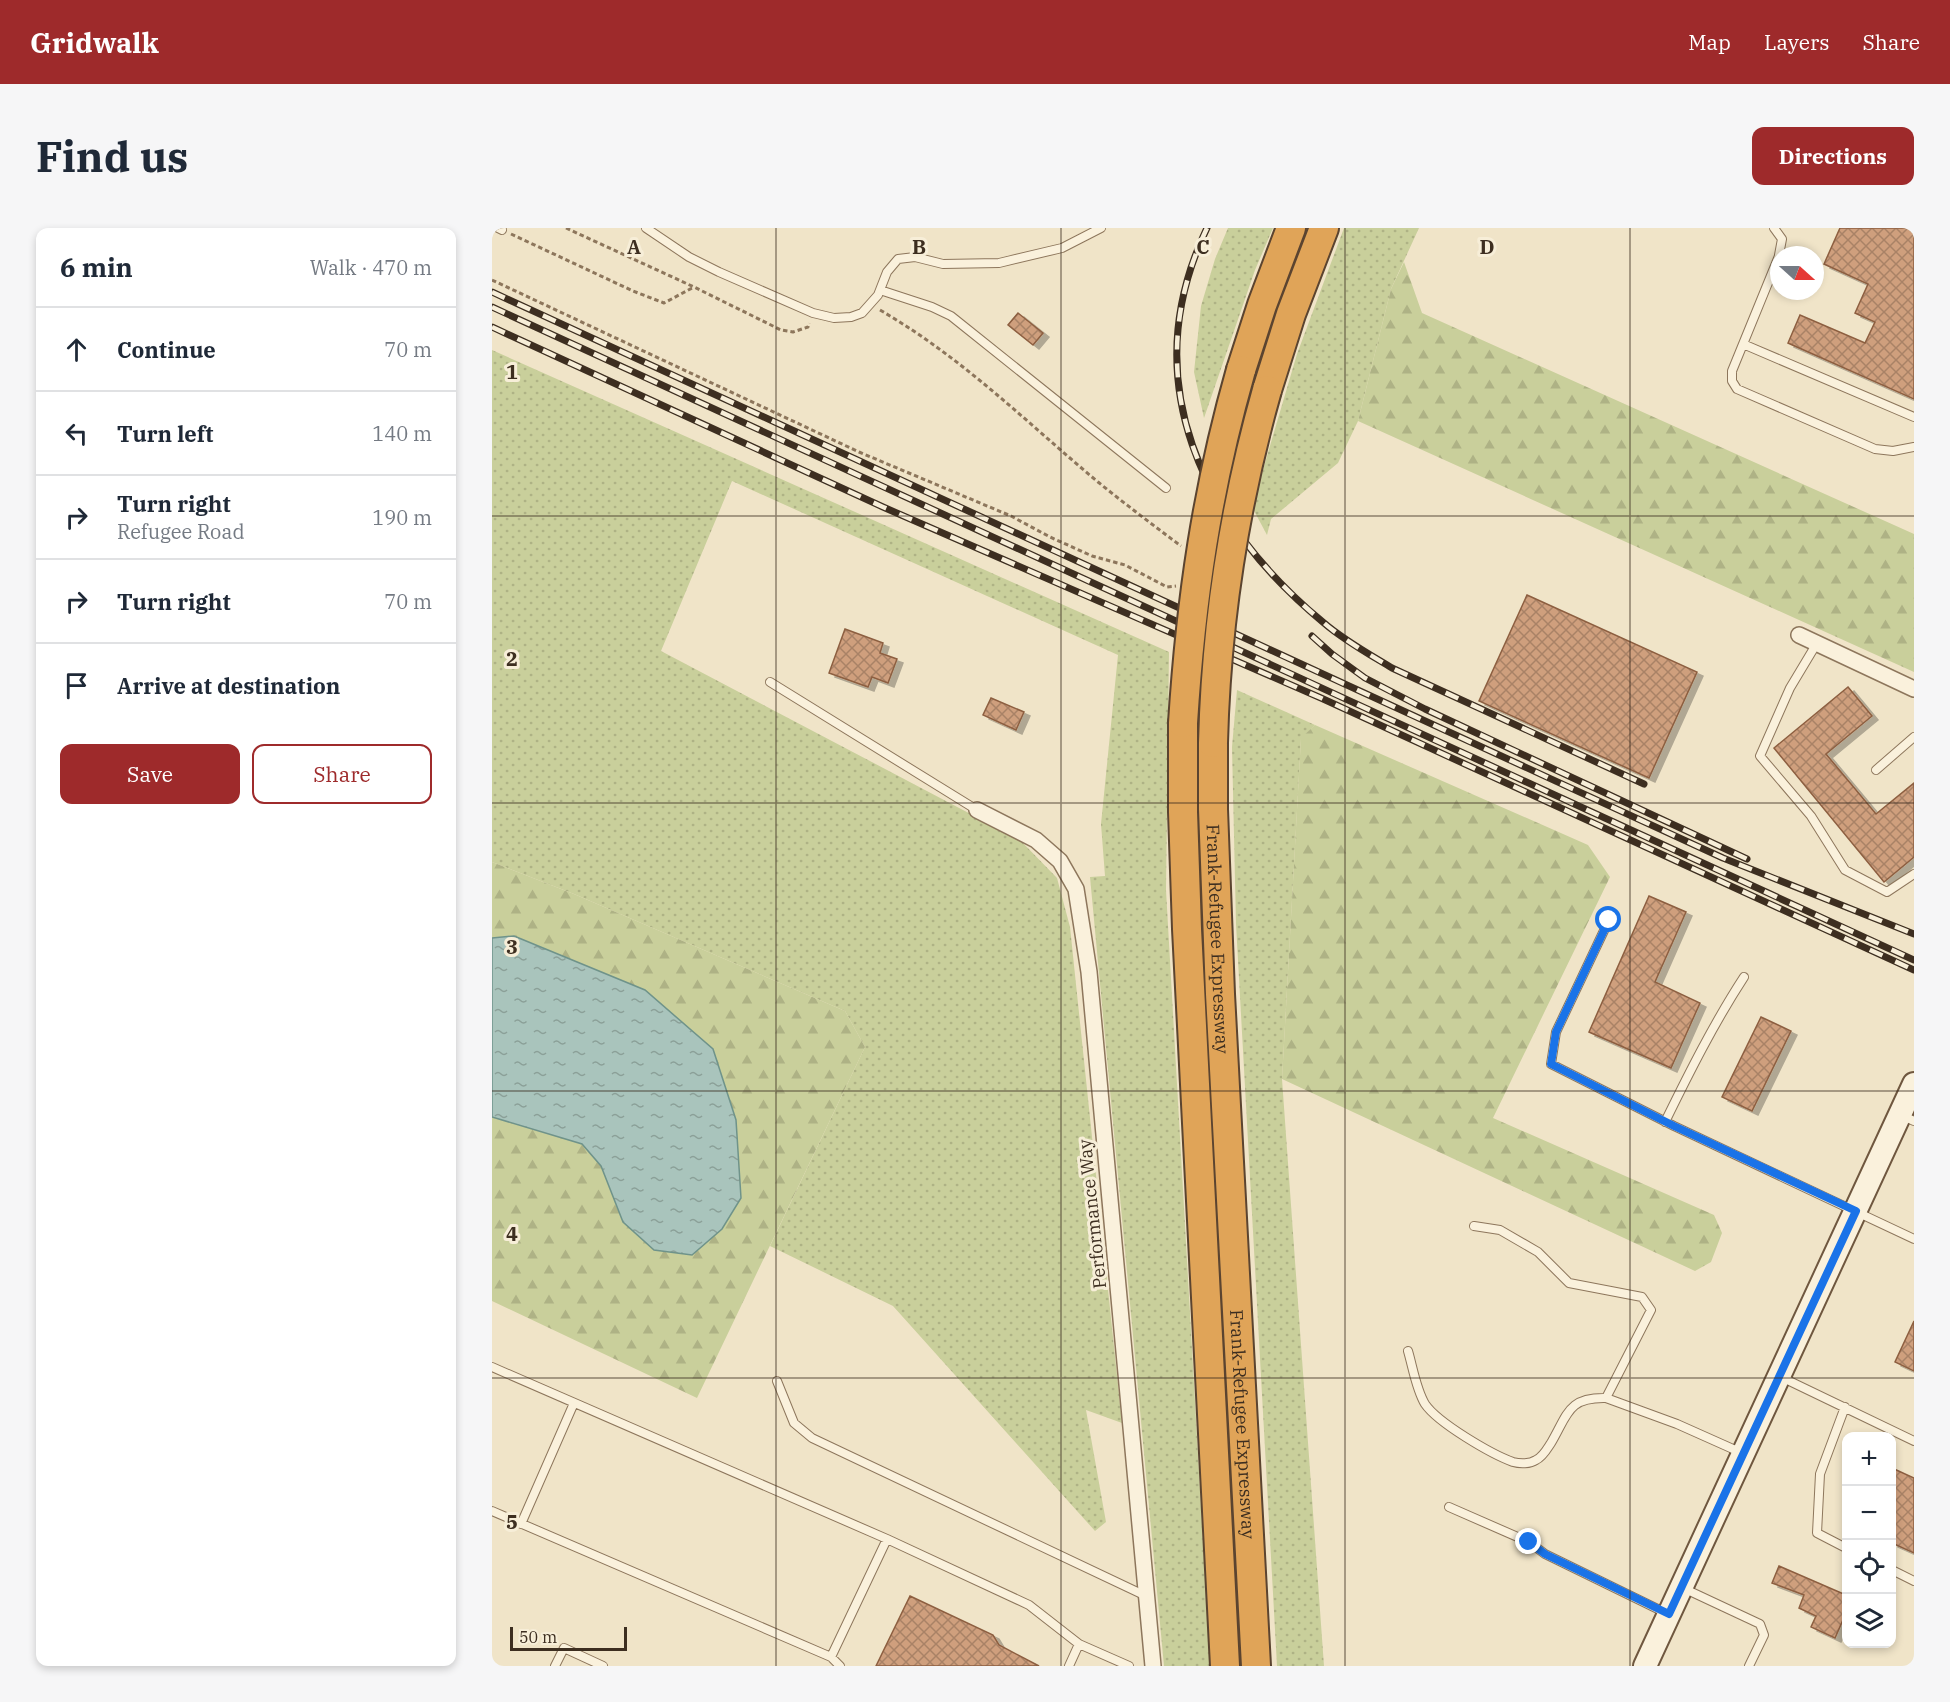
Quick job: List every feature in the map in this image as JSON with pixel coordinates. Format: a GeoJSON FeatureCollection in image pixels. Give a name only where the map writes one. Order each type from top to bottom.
{"type":"FeatureCollection","features":[{"type":"Feature","properties":{"kind":"highway","name":"Frank-Refugee Expressway"},"geometry":{"type":"LineString","coordinates":[[1225,1666],[1187,929],[1183,723],[1188,643],[1197,569],[1218,457],[1241,370],[1262,304],[1291,228]]}},
{"type":"Feature","properties":{"kind":"highway","name":"Frank-Refugee Expressway"},"geometry":{"type":"LineString","coordinates":[[1256,1666],[1220,994],[1213,809],[1213,743],[1219,637],[1230,552],[1247,463],[1291,314],[1324,228]]}},
{"type":"Feature","properties":{"kind":"main road"},"geometry":{"type":"LineString","coordinates":[[1645,1666],[1856,1211],[1907,1117],[1914,1084]]}},
{"type":"Feature","properties":{"kind":"street"},"geometry":{"type":"LineString","coordinates":[[1799,635],[1914,689]]}},
{"type":"Feature","properties":{"kind":"street","name":"Performance Way"},"geometry":{"type":"LineString","coordinates":[[977,810],[1036,840],[1060,861],[1076,889],[1089,972],[1153,1666]]}},
{"type":"Feature","properties":{"kind":"lane"},"geometry":{"type":"LineString","coordinates":[[646,228],[689,257],[719,272],[813,313],[834,318],[851,317],[862,313],[878,295],[887,272],[898,259],[915,257],[943,264],[999,263],[1062,248],[1101,228]]}},
{"type":"Feature","properties":{"kind":"lane"},"geometry":{"type":"LineString","coordinates":[[1774,228],[1782,239],[1781,246]]}},
{"type":"Feature","properties":{"kind":"lane"},"geometry":{"type":"LineString","coordinates":[[1770,278],[1732,371],[1732,381],[1737,389],[1875,449],[1893,451],[1914,447]]}},
{"type":"Feature","properties":{"kind":"lane"},"geometry":{"type":"LineString","coordinates":[[880,290],[932,307],[951,316],[1166,488]]}},
{"type":"Feature","properties":{"kind":"lane"},"geometry":{"type":"LineString","coordinates":[[1743,344],[1914,417]]}},
{"type":"Feature","properties":{"kind":"lane"},"geometry":{"type":"LineString","coordinates":[[1816,643],[1790,688],[1760,756],[1811,816],[1845,870],[1887,892],[1914,874]]}},
{"type":"Feature","properties":{"kind":"lane"},"geometry":{"type":"LineString","coordinates":[[770,682],[977,810]]}},
{"type":"Feature","properties":{"kind":"lane"},"geometry":{"type":"LineString","coordinates":[[1876,770],[1914,736]]}},
{"type":"Feature","properties":{"kind":"lane"},"geometry":{"type":"LineString","coordinates":[[1609,920],[1556,1032],[1551,1064],[1665,1122],[1914,1239]]}},
{"type":"Feature","properties":{"kind":"lane"},"geometry":{"type":"LineString","coordinates":[[1665,1122],[1700,1052],[1744,977]]}},
{"type":"Feature","properties":{"kind":"lane"},"geometry":{"type":"LineString","coordinates":[[1474,1226],[1500,1230],[1538,1252],[1569,1283],[1642,1297],[1651,1310],[1606,1398]]}},
{"type":"Feature","properties":{"kind":"lane"},"geometry":{"type":"LineString","coordinates":[[1408,1351],[1419,1389],[1432,1413],[1474,1441],[1515,1462],[1535,1461],[1545,1453],[1571,1408],[1580,1400],[1589,1397],[1606,1398],[1677,1424],[1744,1453]]}},
{"type":"Feature","properties":{"kind":"lane"},"geometry":{"type":"LineString","coordinates":[[492,1367],[887,1539],[1029,1605],[1079,1644],[1129,1666]]}},
{"type":"Feature","properties":{"kind":"lane"},"geometry":{"type":"LineString","coordinates":[[1780,1376],[1914,1441]]}},
{"type":"Feature","properties":{"kind":"lane"},"geometry":{"type":"LineString","coordinates":[[777,1381],[794,1423],[812,1438],[1147,1596]]}},
{"type":"Feature","properties":{"kind":"lane"},"geometry":{"type":"LineString","coordinates":[[520,1524],[574,1403]]}},
{"type":"Feature","properties":{"kind":"lane"},"geometry":{"type":"LineString","coordinates":[[1842,1546],[1817,1533],[1820,1474],[1845,1407]]}},
{"type":"Feature","properties":{"kind":"lane"},"geometry":{"type":"LineString","coordinates":[[1449,1507],[1529,1542],[1545,1554],[1669,1614]]}},
{"type":"Feature","properties":{"kind":"lane"},"geometry":{"type":"LineString","coordinates":[[492,1511],[831,1657],[840,1666]]}},
{"type":"Feature","properties":{"kind":"lane"},"geometry":{"type":"LineString","coordinates":[[831,1657],[887,1539]]}},
{"type":"Feature","properties":{"kind":"lane"},"geometry":{"type":"LineString","coordinates":[[1896,1572],[1914,1581]]}},
{"type":"Feature","properties":{"kind":"lane"},"geometry":{"type":"LineString","coordinates":[[1681,1587],[1760,1624],[1764,1635],[1749,1666]]}},
{"type":"Feature","properties":{"kind":"lane"},"geometry":{"type":"LineString","coordinates":[[1069,1666],[1079,1644]]}},
{"type":"Feature","properties":{"kind":"lane"},"geometry":{"type":"LineString","coordinates":[[555,1666],[564,1648],[603,1666]]}},
{"type":"Feature","properties":{"kind":"path"},"geometry":{"type":"LineString","coordinates":[[566,228],[781,330],[793,332],[808,327],[813,313]]}},
{"type":"Feature","properties":{"kind":"path"},"geometry":{"type":"LineString","coordinates":[[500,229],[633,291],[664,303],[694,287]]}},
{"type":"Feature","properties":{"kind":"path"},"geometry":{"type":"LineString","coordinates":[[492,280],[859,452],[1011,516],[1092,556],[1125,565],[1167,587],[1182,583]]}},
{"type":"Feature","properties":{"kind":"path"},"geometry":{"type":"LineString","coordinates":[[871,304],[953,357],[1098,482],[1184,549]]}},
{"type":"Feature","properties":{"kind":"green space"},"geometry":{"type":"Polygon","coordinates":[[[1228,228],[1273,228],[1255,270],[1204,418],[1194,372],[1201,306],[1215,259],[1228,228]]]}},
{"type":"Feature","properties":{"kind":"green space"},"geometry":{"type":"Polygon","coordinates":[[[1344,228],[1419,228],[1391,289],[1358,421],[1338,463],[1271,519],[1267,535],[1252,507],[1297,354],[1344,228]]]}},
{"type":"Feature","properties":{"kind":"green space"},"geometry":{"type":"Polygon","coordinates":[[[1404,262],[1422,313],[1914,534],[1914,672],[1358,421],[1391,289],[1404,262]]]}},
{"type":"Feature","properties":{"kind":"green space"},"geometry":{"type":"Polygon","coordinates":[[[492,350],[1169,652],[1166,890],[1210,1666],[1164,1666],[1090,877],[1105,876],[1101,824],[1118,655],[732,481],[661,651],[1020,840],[1057,878],[1070,927],[1122,1423],[1086,1410],[1106,1522],[1095,1531],[893,1306],[770,1246],[865,1047],[845,1011],[574,894],[492,862],[492,350]]]}},
{"type":"Feature","properties":{"kind":"green space"},"geometry":{"type":"Polygon","coordinates":[[[1237,690],[1315,725],[1301,739],[1282,1079],[1324,1666],[1277,1666],[1236,924],[1232,747],[1237,690]]]}},
{"type":"Feature","properties":{"kind":"green space"},"geometry":{"type":"Polygon","coordinates":[[[1315,725],[1588,845],[1610,877],[1493,1118],[1714,1215],[1722,1233],[1711,1262],[1695,1271],[1282,1079],[1301,738],[1315,725]]]}},
{"type":"Feature","properties":{"kind":"green space"},"geometry":{"type":"Polygon","coordinates":[[[492,862],[574,894],[845,1011],[865,1047],[697,1398],[492,1301],[492,1117],[582,1144],[601,1165],[623,1222],[514,936],[492,938],[492,862]]]}},
{"type":"Feature","properties":{"kind":"water"},"geometry":{"type":"Polygon","coordinates":[[[514,936],[645,990],[713,1049],[736,1120],[741,1198],[722,1229],[692,1255],[654,1250],[623,1222],[601,1166],[582,1144],[492,1117],[492,938],[514,936]]]}},
{"type":"Feature","properties":{"kind":"building"},"geometry":{"type":"Polygon","coordinates":[[[1840,228],[1914,228],[1914,399],[1788,343],[1800,315],[1865,343],[1875,322],[1855,313],[1868,284],[1824,264],[1840,228]]]}},
{"type":"Feature","properties":{"kind":"building"},"geometry":{"type":"Polygon","coordinates":[[[1018,313],[1043,333],[1033,345],[1008,325],[1018,313]]]}},
{"type":"Feature","properties":{"kind":"building"},"geometry":{"type":"Polygon","coordinates":[[[1527,595],[1697,672],[1649,778],[1479,701],[1527,595]]]}},
{"type":"Feature","properties":{"kind":"building"},"geometry":{"type":"Polygon","coordinates":[[[845,629],[883,643],[880,653],[897,659],[888,683],[872,677],[868,687],[829,673],[845,629]]]}},
{"type":"Feature","properties":{"kind":"building"},"geometry":{"type":"Polygon","coordinates":[[[1848,687],[1872,716],[1826,754],[1876,814],[1914,783],[1914,857],[1884,882],[1774,748],[1848,687]]]}},
{"type":"Feature","properties":{"kind":"building"},"geometry":{"type":"Polygon","coordinates":[[[991,698],[1024,712],[1016,730],[983,715],[991,698]]]}},
{"type":"Feature","properties":{"kind":"building"},"geometry":{"type":"Polygon","coordinates":[[[1649,896],[1686,912],[1655,982],[1700,1003],[1671,1068],[1589,1032],[1649,896]]]}},
{"type":"Feature","properties":{"kind":"building"},"geometry":{"type":"Polygon","coordinates":[[[1761,1017],[1791,1031],[1752,1111],[1722,1097],[1761,1017]]]}},
{"type":"Feature","properties":{"kind":"building"},"geometry":{"type":"Polygon","coordinates":[[[1914,1321],[1914,1371],[1895,1362],[1914,1321]]]}},
{"type":"Feature","properties":{"kind":"building"},"geometry":{"type":"Polygon","coordinates":[[[1896,1470],[1914,1478],[1914,1553],[1896,1545],[1896,1470]]]}},
{"type":"Feature","properties":{"kind":"building"},"geometry":{"type":"Polygon","coordinates":[[[1779,1566],[1842,1593],[1842,1622],[1835,1638],[1811,1627],[1816,1616],[1799,1608],[1804,1595],[1772,1583],[1779,1566]]]}},
{"type":"Feature","properties":{"kind":"building"},"geometry":{"type":"Polygon","coordinates":[[[910,1596],[993,1635],[999,1645],[1039,1666],[876,1666],[910,1596]]]}},
{"type":"Feature","properties":{"kind":"railway"},"geometry":{"type":"LineString","coordinates":[[1207,228],[1186,285],[1177,340],[1180,394],[1192,445],[1214,494],[1244,540],[1281,583],[1324,623],[1340,636],[1392,668],[1644,784]]}},
{"type":"Feature","properties":{"kind":"railway"},"geometry":{"type":"LineString","coordinates":[[492,292],[1723,858],[1914,934]]}},
{"type":"Feature","properties":{"kind":"railway"},"geometry":{"type":"LineString","coordinates":[[492,307],[1914,960]]}},
{"type":"Feature","properties":{"kind":"railway"},"geometry":{"type":"LineString","coordinates":[[492,327],[883,507],[1321,698],[1914,970]]}},
{"type":"Feature","properties":{"kind":"railway"},"geometry":{"type":"LineString","coordinates":[[1312,636],[1365,678],[1425,709],[1747,859]]}},
{"type":"Feature","properties":{"kind":"route"},"geometry":{"type":"LineString","coordinates":[[1529,1542],[1545,1554],[1669,1614],[1856,1211],[1674,1126],[1551,1064],[1556,1032],[1609,920]]}}]}
